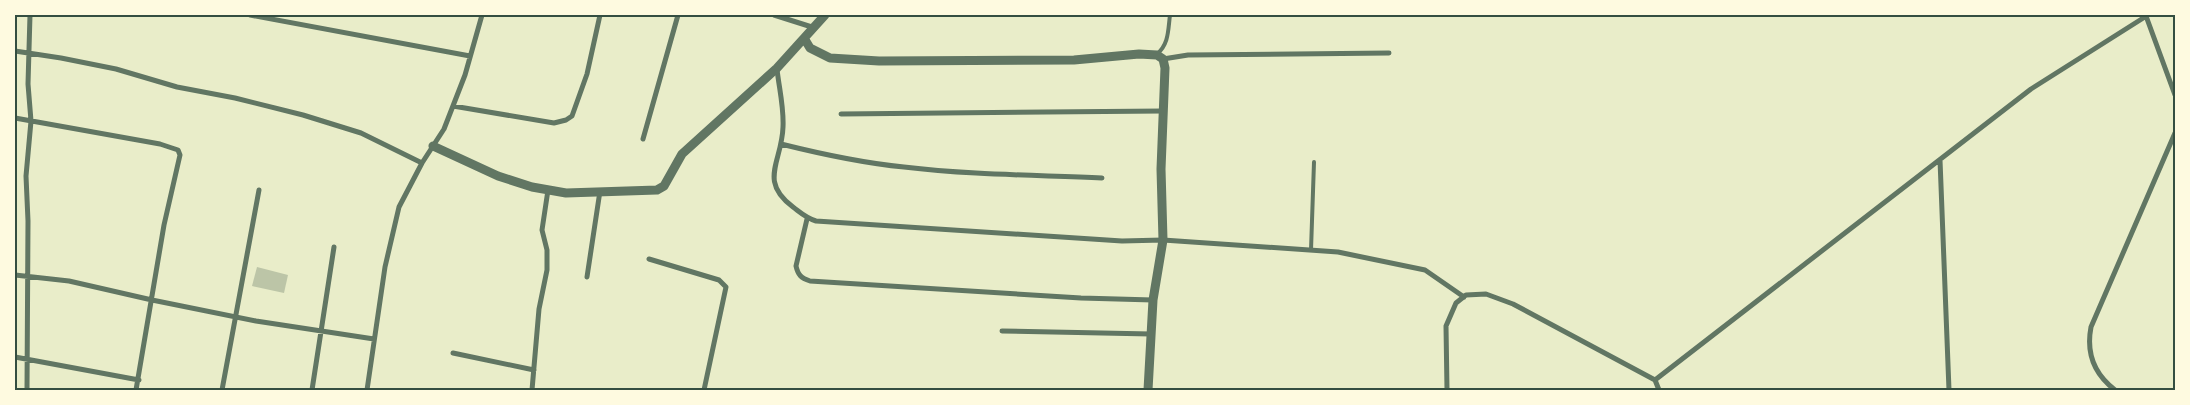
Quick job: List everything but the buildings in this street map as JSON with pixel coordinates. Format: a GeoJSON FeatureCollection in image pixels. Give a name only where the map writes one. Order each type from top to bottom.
{"type":"FeatureCollection","features":[{"type":"Feature","properties":{"kind":"street"},"geometry":{"type":"LineString","coordinates":[[27,390],[26,314],[28,276],[26,176],[31,121],[28,84],[30,15]]}},
{"type":"Feature","properties":{"kind":"street"},"geometry":{"type":"LineString","coordinates":[[250,15],[470,56]]}},
{"type":"Feature","properties":{"kind":"street"},"geometry":{"type":"LineString","coordinates":[[367,390],[385,268],[399,207],[422,164],[444,129],[470,56],[482,15]]}},
{"type":"Feature","properties":{"kind":"street"},"geometry":{"type":"LineString","coordinates":[[453,106],[554,122],[566,120],[572,116],[587,74],[600,15]]}},
{"type":"Feature","properties":{"kind":"street"},"geometry":{"type":"LineString","coordinates":[[643,138],[678,15]]}},
{"type":"Feature","properties":{"kind":"street"},"geometry":{"type":"LineString","coordinates":[[774,15],[815,28]]}},
{"type":"Feature","properties":{"kind":"street"},"geometry":{"type":"LineString","coordinates":[[433,146],[498,176],[532,188],[566,193],[600,190],[646,192],[657,190],[664,186],[682,154],[777,68],[825,15]]}},
{"type":"Feature","properties":{"kind":"street"},"geometry":{"type":"LineString","coordinates":[[1655,380],[2031,89],[2147,16],[2175,95]]}},
{"type":"Feature","properties":{"kind":"street"},"geometry":{"type":"LineString","coordinates":[[804,38],[810,48],[830,58],[879,61],[1065,60],[1188,55],[1390,53]]}},
{"type":"Feature","properties":{"kind":"street"},"geometry":{"type":"LineString","coordinates":[[15,52],[116,69],[176,87],[235,98],[303,114],[361,133],[422,164]]}},
{"type":"Feature","properties":{"kind":"street"},"geometry":{"type":"LineString","coordinates":[[1148,390],[1153,300],[1163,240],[1161,169],[1165,68],[1160,57]]}},
{"type":"Feature","properties":{"kind":"street"},"geometry":{"type":"LineString","coordinates":[[777,68],[783,108],[781,144],[774,175],[775,188],[782,199],[807,218],[816,221],[1122,241],[1163,240],[1338,252],[1425,270],[1464,297]]}},
{"type":"Feature","properties":{"kind":"street"},"geometry":{"type":"LineString","coordinates":[[841,114],[1163,111]]}},
{"type":"Feature","properties":{"kind":"street"},"geometry":{"type":"LineString","coordinates":[[15,118],[160,144],[178,150],[180,155],[164,225],[136,390]]}},
{"type":"Feature","properties":{"kind":"street"},"geometry":{"type":"LineString","coordinates":[[2116,390],[2105,382],[2095,370],[2090,352],[2091,327],[2175,133]]}},
{"type":"Feature","properties":{"kind":"street"},"geometry":{"type":"LineString","coordinates":[[781,144],[840,158],[903,167],[946,171],[1102,178]]}},
{"type":"Feature","properties":{"kind":"street"},"geometry":{"type":"LineString","coordinates":[[1940,160],[1949,390]]}},
{"type":"Feature","properties":{"kind":"street"},"geometry":{"type":"LineString","coordinates":[[222,390],[259,190]]}},
{"type":"Feature","properties":{"kind":"street"},"geometry":{"type":"LineString","coordinates":[[532,390],[539,309],[547,270],[547,250],[542,230],[548,190]]}},
{"type":"Feature","properties":{"kind":"street"},"geometry":{"type":"LineString","coordinates":[[587,277],[600,190]]}},
{"type":"Feature","properties":{"kind":"street"},"geometry":{"type":"LineString","coordinates":[[807,218],[796,266],[798,274],[802,279],[810,281],[1081,298],[1153,300]]}},
{"type":"Feature","properties":{"kind":"street"},"geometry":{"type":"LineString","coordinates":[[312,390],[334,247]]}},
{"type":"Feature","properties":{"kind":"street"},"geometry":{"type":"LineString","coordinates":[[649,259],[719,280],[726,287],[704,390]]}},
{"type":"Feature","properties":{"kind":"street"},"geometry":{"type":"LineString","coordinates":[[15,275],[69,281],[234,317],[374,339]]}},
{"type":"Feature","properties":{"kind":"street"},"geometry":{"type":"LineString","coordinates":[[1447,390],[1446,326],[1456,302],[1464,297],[1486,294],[1514,304],[1655,380],[1659,390]]}},
{"type":"Feature","properties":{"kind":"street"},"geometry":{"type":"LineString","coordinates":[[1002,331],[1151,334]]}},
{"type":"Feature","properties":{"kind":"street"},"geometry":{"type":"LineString","coordinates":[[453,353],[534,370]]}},
{"type":"Feature","properties":{"kind":"street"},"geometry":{"type":"LineString","coordinates":[[15,357],[138,380]]}},
{"type":"Feature","properties":{"kind":"lane"},"geometry":{"type":"LineString","coordinates":[[1160,57],[1167,39],[1170,15]]}},
{"type":"Feature","properties":{"kind":"lane"},"geometry":{"type":"LineString","coordinates":[[1312,250],[1314,162]]}}]}
